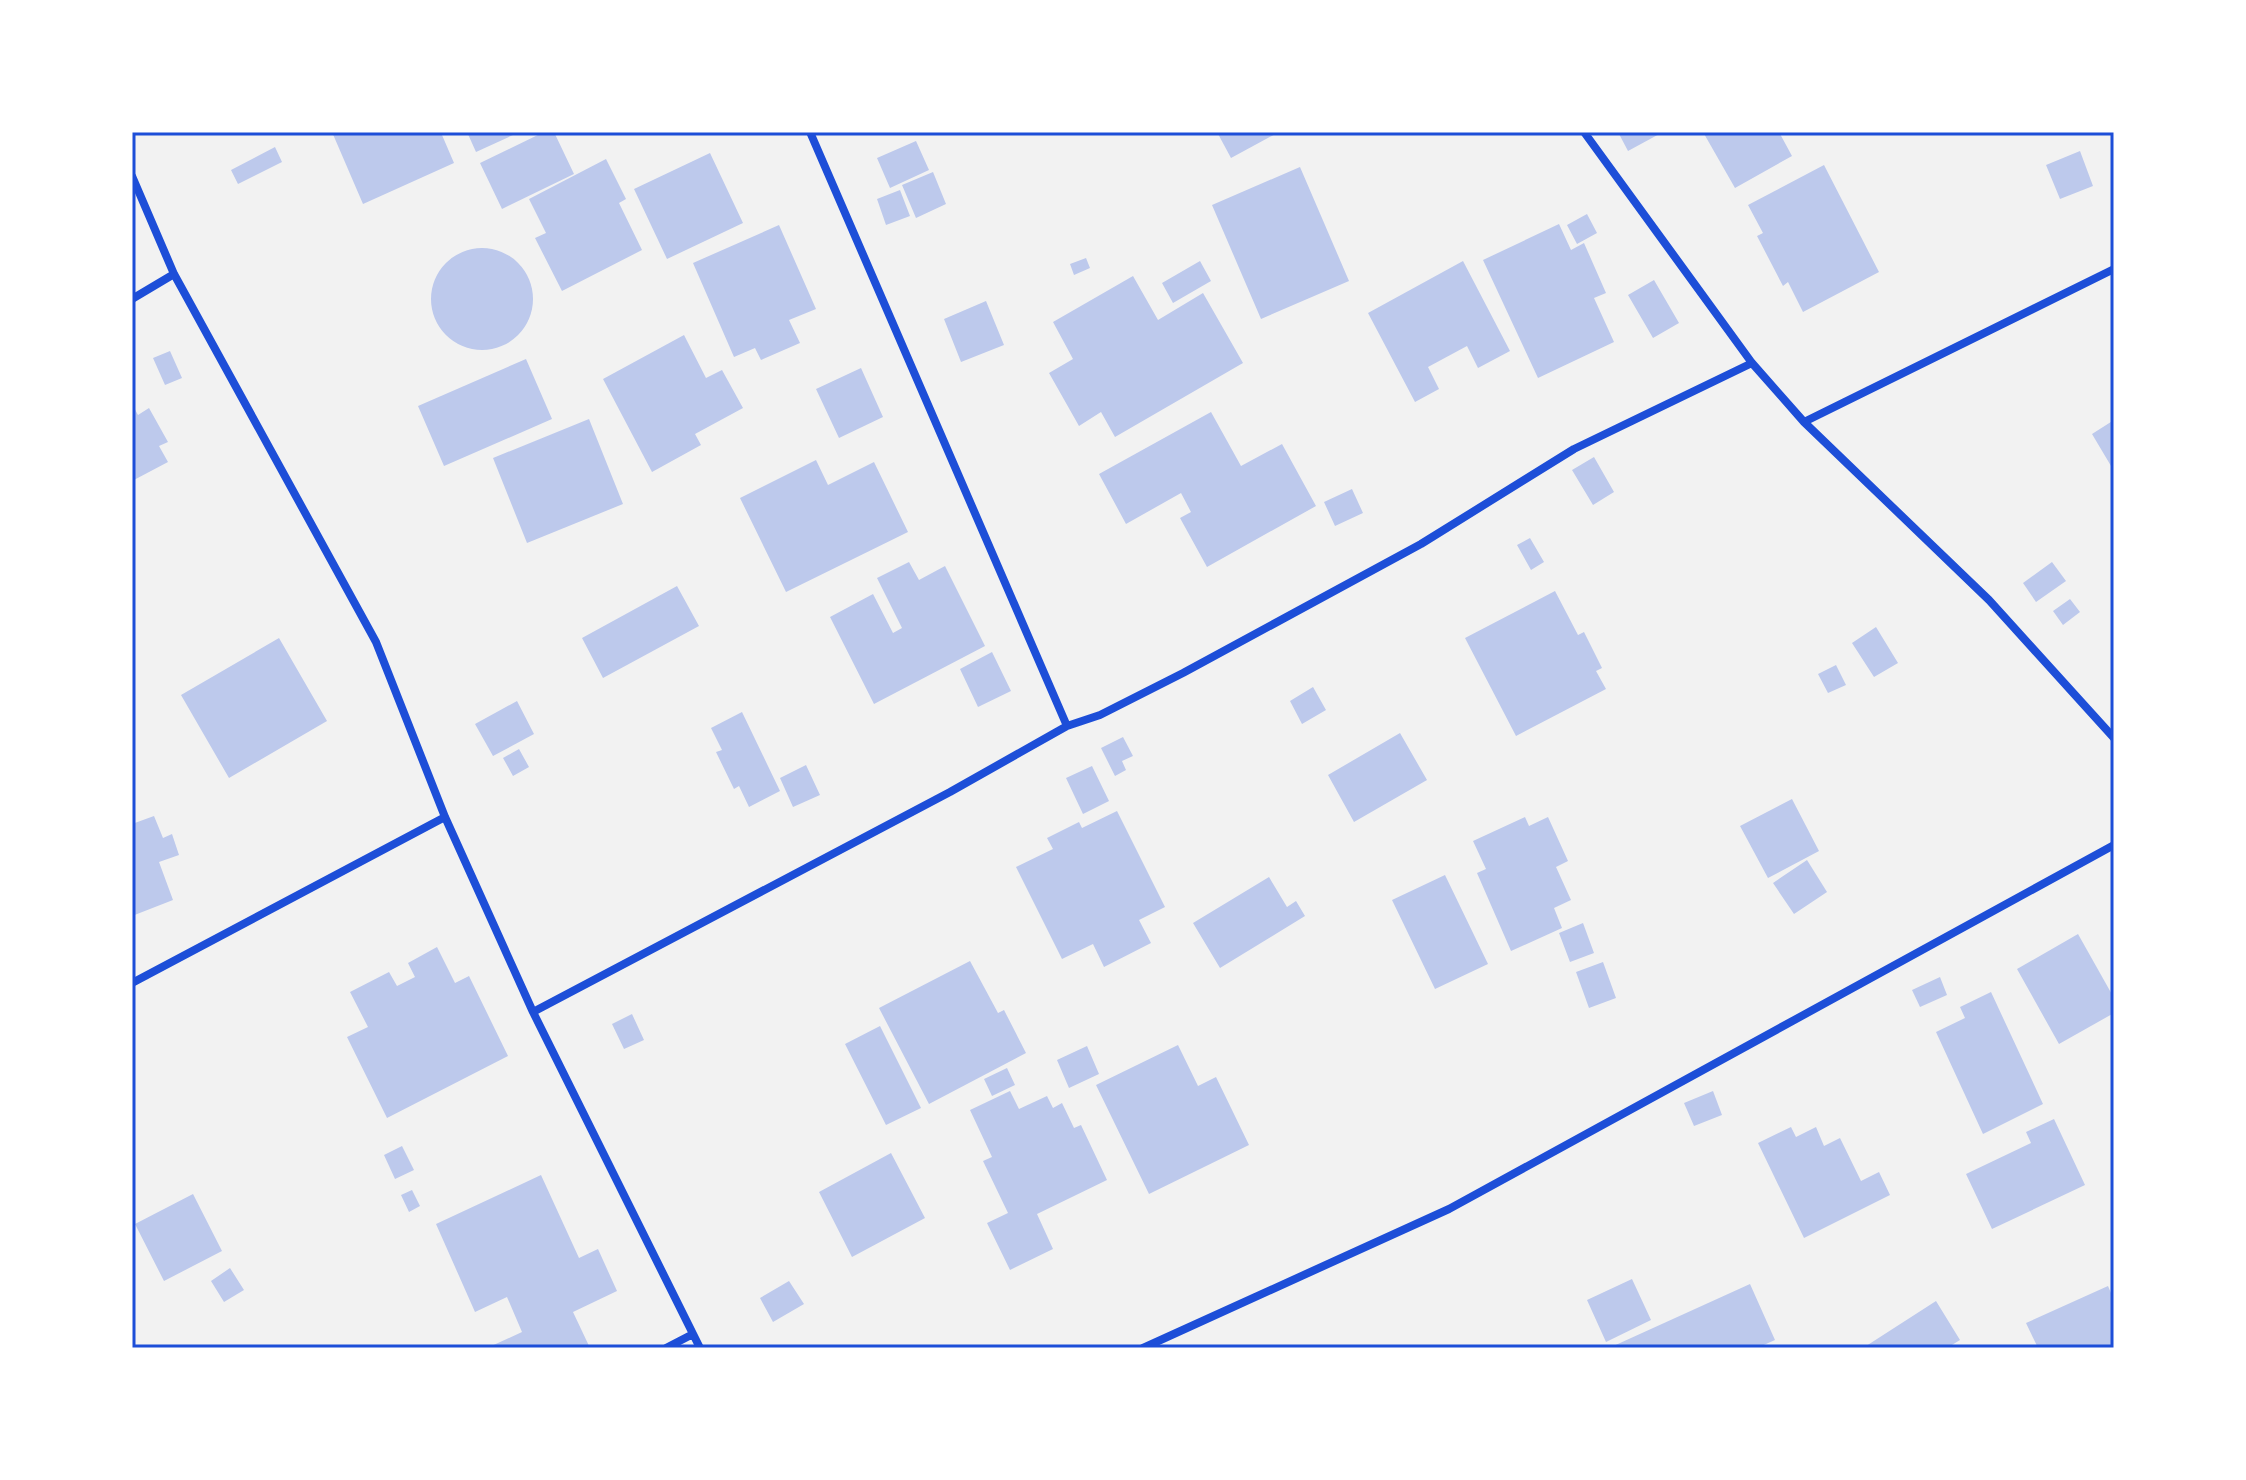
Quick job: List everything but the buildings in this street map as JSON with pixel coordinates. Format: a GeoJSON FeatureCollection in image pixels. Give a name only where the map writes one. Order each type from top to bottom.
{"type":"FeatureCollection","features":[{"type":"Feature","properties":{"kind":"street"},"geometry":{"type":"LineString","coordinates":[[810,132],[1067,726]]}},
{"type":"Feature","properties":{"kind":"street"},"geometry":{"type":"LineString","coordinates":[[1584,132],[1752,363],[1804,422],[1989,600],[2114,738]]}},
{"type":"Feature","properties":{"kind":"street"},"geometry":{"type":"LineString","coordinates":[[132,176],[174,274],[376,642],[445,817],[533,1012],[700,1348]]}},
{"type":"Feature","properties":{"kind":"street"},"geometry":{"type":"LineString","coordinates":[[1804,422],[2114,269]]}},
{"type":"Feature","properties":{"kind":"street"},"geometry":{"type":"LineString","coordinates":[[132,299],[174,274]]}},
{"type":"Feature","properties":{"kind":"street"},"geometry":{"type":"LineString","coordinates":[[533,1012],[950,792],[1067,726],[1100,715],[1183,673],[1421,544],[1574,449],[1752,363]]}},
{"type":"Feature","properties":{"kind":"street"},"geometry":{"type":"LineString","coordinates":[[132,983],[445,817]]}},
{"type":"Feature","properties":{"kind":"street"},"geometry":{"type":"LineString","coordinates":[[1143,1348],[1449,1209],[2114,845]]}},
{"type":"Feature","properties":{"kind":"street"},"geometry":{"type":"LineString","coordinates":[[666,1348],[693,1334]]}}]}
